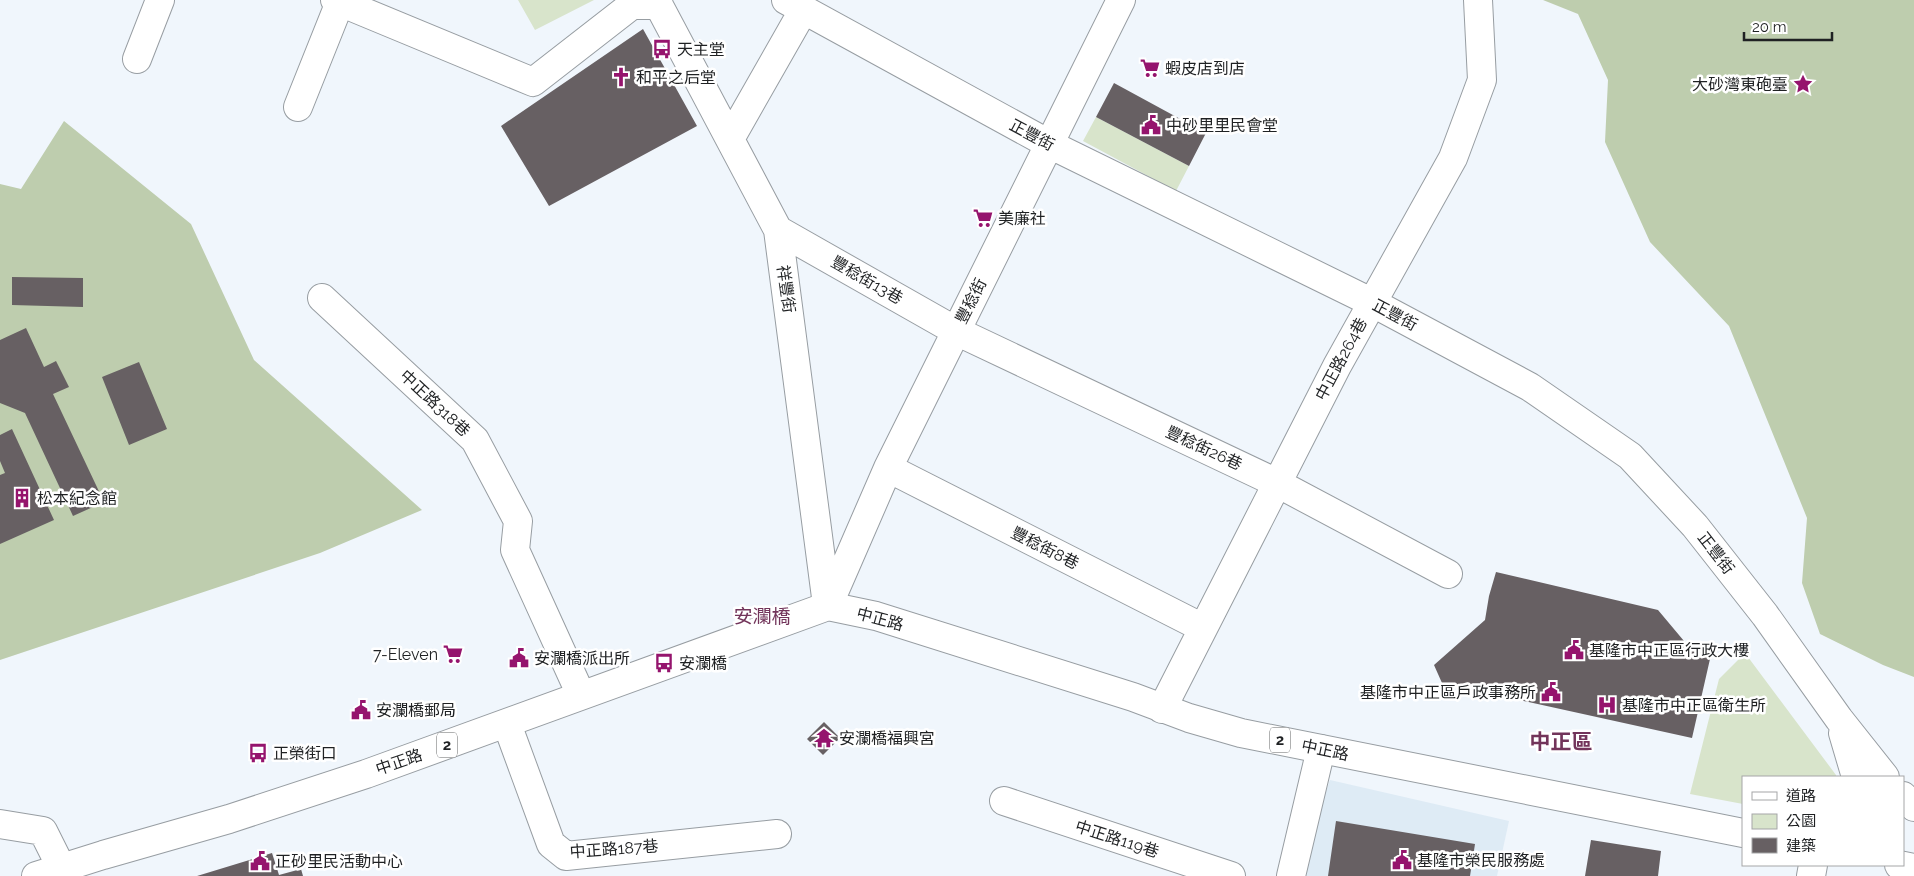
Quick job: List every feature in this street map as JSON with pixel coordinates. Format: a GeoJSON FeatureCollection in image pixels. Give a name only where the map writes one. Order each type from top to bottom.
{"type":"FeatureCollection","features":[{"type":"Feature","properties":{"kind":"street"},"geometry":{"type":"LineString","coordinates":[[137,59],[160,0]]}},
{"type":"Feature","properties":{"kind":"street","name":"豐稔街"},"geometry":{"type":"LineString","coordinates":[[828,606],[888,468],[1121,0]]}},
{"type":"Feature","properties":{"kind":"street","name":"中正路264巷"},"geometry":{"type":"LineString","coordinates":[[1162,709],[1371,302],[1412,234],[1453,158],[1482,80],[1478,0]]}},
{"type":"Feature","properties":{"kind":"street"},"geometry":{"type":"LineString","coordinates":[[298,107],[337,1],[533,82],[632,5],[658,2]]}},
{"type":"Feature","properties":{"kind":"street","name":"祥豐街"},"geometry":{"type":"LineString","coordinates":[[658,2],[778,230],[828,606]]}},
{"type":"Feature","properties":{"kind":"street"},"geometry":{"type":"LineString","coordinates":[[730,139],[795,4]]}},
{"type":"Feature","properties":{"kind":"street","name":"正豐街"},"geometry":{"type":"LineString","coordinates":[[795,4],[1049,144],[1371,302],[1530,387],[1630,456],[1695,526],[1765,614],[1840,719],[1884,776]]}},
{"type":"Feature","properties":{"kind":"street","name":"豐稔街13巷"},"geometry":{"type":"LineString","coordinates":[[778,230],[956,331]]}},
{"type":"Feature","properties":{"kind":"street","name":"中正路318巷"},"geometry":{"type":"LineString","coordinates":[[322,298],[475,440],[518,521],[515,550],[581,695]]}},
{"type":"Feature","properties":{"kind":"street","name":"豐稔街26巷"},"geometry":{"type":"LineString","coordinates":[[956,331],[1277,483],[1448,574]]}},
{"type":"Feature","properties":{"kind":"street","name":"豐稔街8巷"},"geometry":{"type":"LineString","coordinates":[[888,468],[1203,628]]}},
{"type":"Feature","properties":{"kind":"street","name":"中正路"},"geometry":{"type":"LineString","coordinates":[[36,876],[229,819],[507,724],[581,695],[828,606],[876,616],[1133,696],[1162,709],[1241,733],[1742,834]]}},
{"type":"Feature","properties":{"kind":"street"},"geometry":{"type":"LineString","coordinates":[[1840,719],[1856,776]]}},
{"type":"Feature","properties":{"kind":"street","name":"中正路187巷"},"geometry":{"type":"LineString","coordinates":[[507,724],[551,844],[566,856],[777,834]]}},
{"type":"Feature","properties":{"kind":"street"},"geometry":{"type":"LineString","coordinates":[[1290,876],[1321,748]]}},
{"type":"Feature","properties":{"kind":"street"},"geometry":{"type":"LineString","coordinates":[[1904,797],[1914,807]]}},
{"type":"Feature","properties":{"kind":"street","name":"中正路119巷"},"geometry":{"type":"LineString","coordinates":[[1004,801],[1231,876]]}},
{"type":"Feature","properties":{"kind":"street"},"geometry":{"type":"LineString","coordinates":[[0,824],[43,831],[62,869]]}},
{"type":"Feature","properties":{"kind":"shaded area"},"geometry":{"type":"Polygon","coordinates":[[[1330,780],[1509,821],[1497,876],[1306,876],[1323,800],[1330,780]]]}},
{"type":"Feature","properties":{"kind":"green space"},"geometry":{"type":"Polygon","coordinates":[[[518,0],[594,0],[535,30],[518,0]]]}},
{"type":"Feature","properties":{"kind":"green space"},"geometry":{"type":"Polygon","coordinates":[[[1543,0],[1914,0],[1914,677],[1883,665],[1820,634],[1802,583],[1807,518],[1729,326],[1650,242],[1605,142],[1608,80],[1578,14],[1543,0]]]}},
{"type":"Feature","properties":{"kind":"green space"},"geometry":{"type":"Polygon","coordinates":[[[1096,117],[1189,166],[1176,191],[1083,141],[1096,117]]]}},
{"type":"Feature","properties":{"kind":"green space"},"geometry":{"type":"Polygon","coordinates":[[[64,121],[191,224],[254,360],[422,510],[320,553],[0,660],[0,184],[21,189],[64,121]]]}},
{"type":"Feature","properties":{"kind":"green space"},"geometry":{"type":"Polygon","coordinates":[[[1745,653],[1836,776],[1742,776],[1742,804],[1690,794],[1719,679],[1745,653]]]}},
{"type":"Feature","properties":{"kind":"building","name":"和平之后堂"},"geometry":{"type":"Polygon","coordinates":[[[643,29],[697,126],[549,206],[501,126],[643,29]]]}},
{"type":"Feature","properties":{"kind":"building","name":"中砂里里民會堂"},"geometry":{"type":"Polygon","coordinates":[[[1114,83],[1206,133],[1189,166],[1096,117],[1114,83]]]}},
{"type":"Feature","properties":{"kind":"building"},"geometry":{"type":"Polygon","coordinates":[[[12,277],[83,278],[83,307],[12,305],[12,277]]]}},
{"type":"Feature","properties":{"kind":"building"},"geometry":{"type":"Polygon","coordinates":[[[26,328],[44,367],[56,361],[69,387],[53,394],[104,502],[73,516],[25,413],[0,403],[0,340],[26,328]]]}},
{"type":"Feature","properties":{"kind":"building"},"geometry":{"type":"Polygon","coordinates":[[[139,362],[167,429],[129,445],[102,377],[139,362]]]}},
{"type":"Feature","properties":{"kind":"building","name":"松本紀念館"},"geometry":{"type":"Polygon","coordinates":[[[12,429],[54,520],[0,544],[0,475],[5,473],[0,461],[0,435],[12,429]]]}},
{"type":"Feature","properties":{"kind":"building","name":"基隆市中正區行政大樓"},"geometry":{"type":"Polygon","coordinates":[[[1496,572],[1658,610],[1684,641],[1710,659],[1692,738],[1442,683],[1434,665],[1485,620],[1496,572]]]}},
{"type":"Feature","properties":{"kind":"building","name":"安瀾橋福興宮"},"geometry":{"type":"Polygon","coordinates":[[[824,722],[840,738],[823,755],[807,739],[824,722]]]}},
{"type":"Feature","properties":{"kind":"building","name":"基隆市榮民服務處"},"geometry":{"type":"Polygon","coordinates":[[[1336,821],[1475,844],[1470,876],[1328,876],[1336,821]]]}},
{"type":"Feature","properties":{"kind":"building"},"geometry":{"type":"Polygon","coordinates":[[[1591,840],[1661,851],[1658,876],[1585,876],[1591,840]]]}},
{"type":"Feature","properties":{"kind":"building","name":"正砂里民活動中心"},"geometry":{"type":"Polygon","coordinates":[[[272,853],[279,875],[301,869],[303,876],[197,876],[272,853]]]}},
{"type":"Feature","properties":{"kind":"place","name":"天主堂"},"geometry":{"type":"Point","coordinates":[662,49]}},
{"type":"Feature","properties":{"kind":"place","name":"蝦皮店到店"},"geometry":{"type":"Point","coordinates":[1150,68]}},
{"type":"Feature","properties":{"kind":"place","name":"和平之后堂"},"geometry":{"type":"Point","coordinates":[621,77]}},
{"type":"Feature","properties":{"kind":"place","name":"大砂灣東砲臺"},"geometry":{"type":"Point","coordinates":[1803,84]}},
{"type":"Feature","properties":{"kind":"place","name":"中砂里里民會堂"},"geometry":{"type":"Point","coordinates":[1151,125]}},
{"type":"Feature","properties":{"kind":"place","name":"美廉社"},"geometry":{"type":"Point","coordinates":[983,218]}},
{"type":"Feature","properties":{"kind":"place","name":"松本紀念館"},"geometry":{"type":"Point","coordinates":[22,498]}},
{"type":"Feature","properties":{"kind":"place","name":"基隆市中正區行政大樓"},"geometry":{"type":"Point","coordinates":[1574,650]}},
{"type":"Feature","properties":{"kind":"place","name":"7-Eleven"},"geometry":{"type":"Point","coordinates":[453,654]}},
{"type":"Feature","properties":{"kind":"place","name":"安瀾橋派出所"},"geometry":{"type":"Point","coordinates":[519,658]}},
{"type":"Feature","properties":{"kind":"place","name":"安瀾橋"},"geometry":{"type":"Point","coordinates":[664,663]}},
{"type":"Feature","properties":{"kind":"place","name":"基隆市中正區戶政事務所"},"geometry":{"type":"Point","coordinates":[1551,692]}},
{"type":"Feature","properties":{"kind":"place","name":"基隆市中正區衛生所"},"geometry":{"type":"Point","coordinates":[1607,705]}},
{"type":"Feature","properties":{"kind":"place","name":"安瀾橋郵局"},"geometry":{"type":"Point","coordinates":[361,710]}},
{"type":"Feature","properties":{"kind":"place","name":"安瀾橋福興宮"},"geometry":{"type":"Point","coordinates":[824,738]}},
{"type":"Feature","properties":{"kind":"place","name":"正榮街口"},"geometry":{"type":"Point","coordinates":[258,753]}},
{"type":"Feature","properties":{"kind":"place","name":"基隆市榮民服務處"},"geometry":{"type":"Point","coordinates":[1402,860]}},
{"type":"Feature","properties":{"kind":"place","name":"正砂里民活動中心"},"geometry":{"type":"Point","coordinates":[260,861]}},
{"type":"Feature","properties":{"kind":"district","name":"安瀾橋"},"geometry":{"type":"Point","coordinates":[762,616]}},
{"type":"Feature","properties":{"kind":"district","name":"中正區"},"geometry":{"type":"Point","coordinates":[1561,741]}}]}
